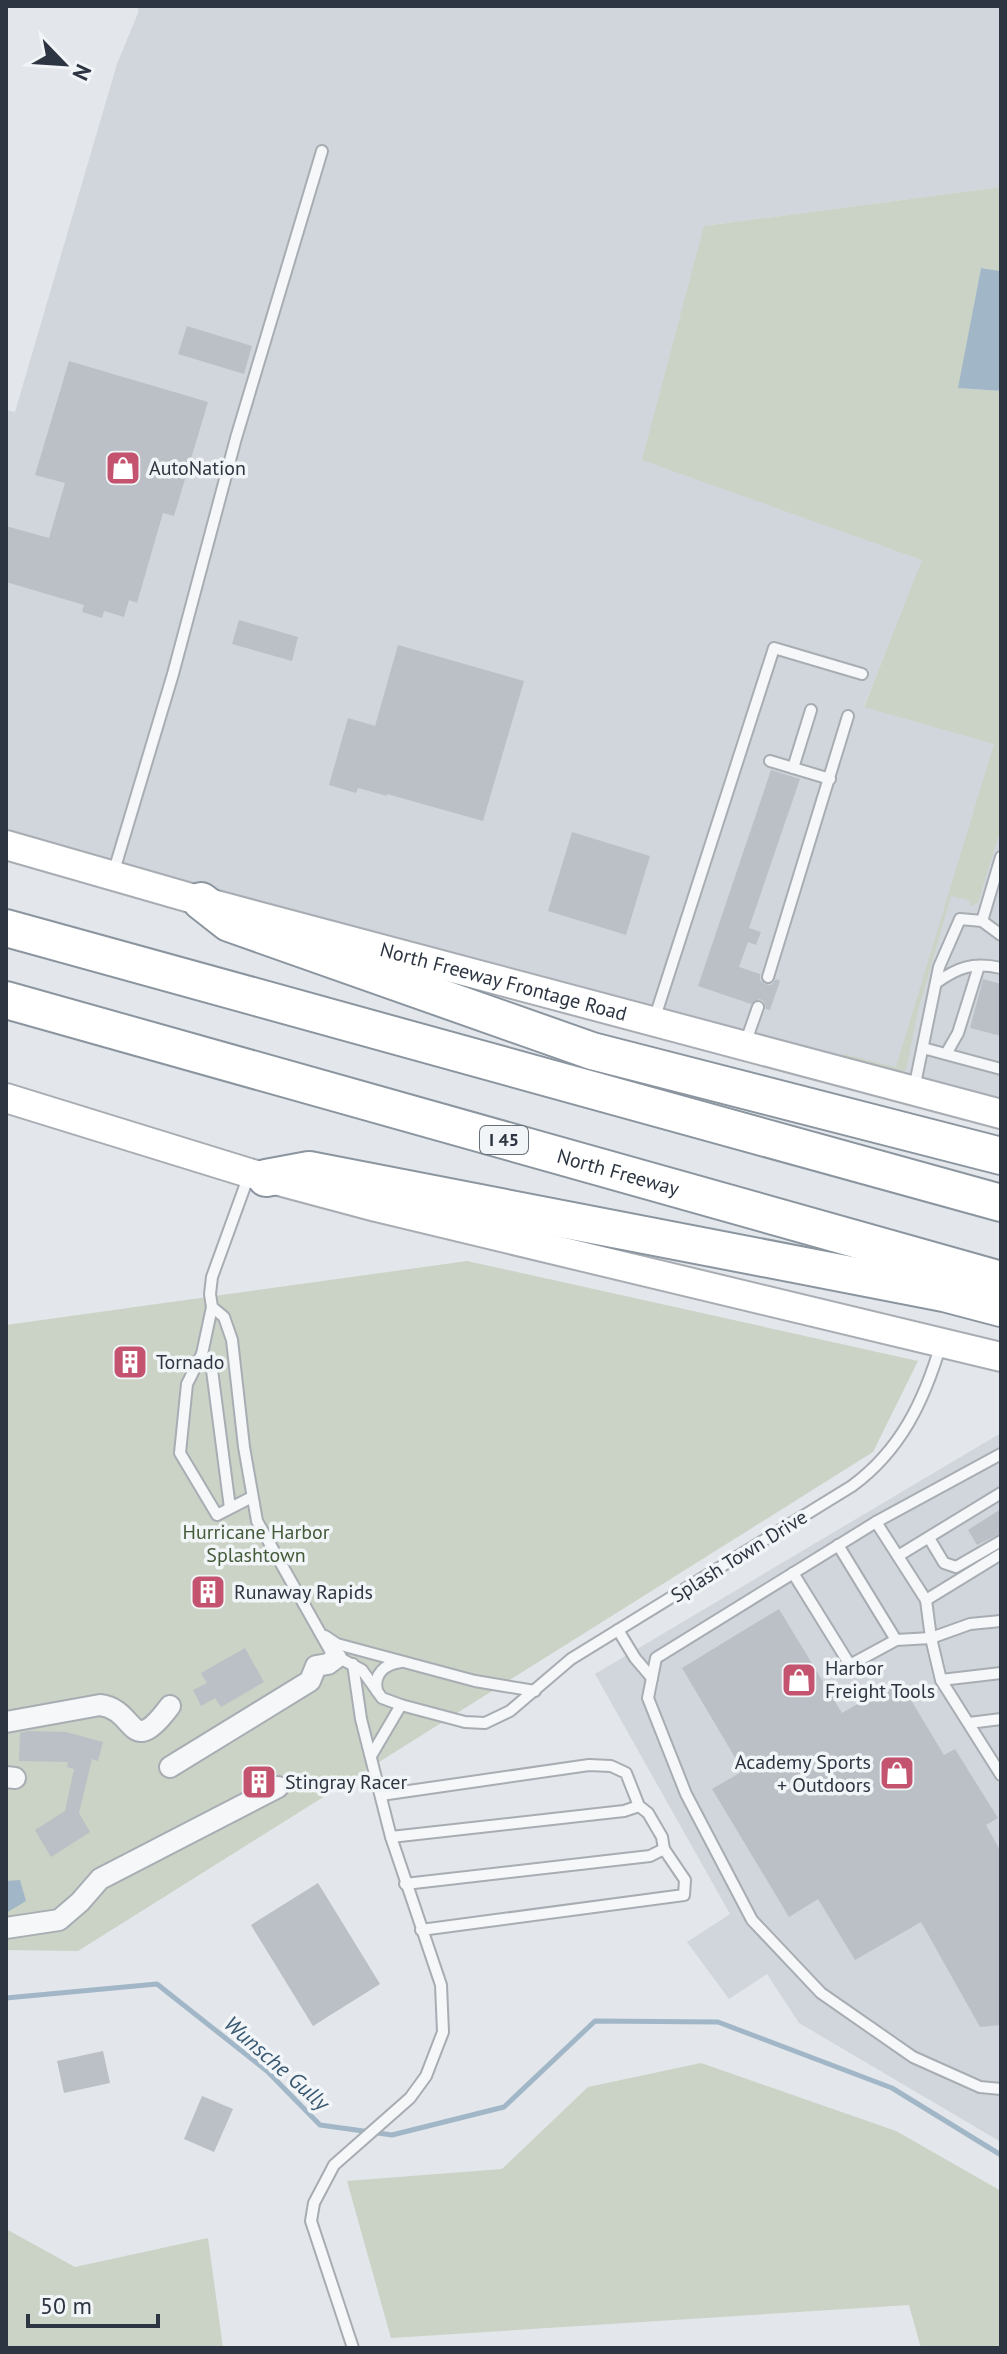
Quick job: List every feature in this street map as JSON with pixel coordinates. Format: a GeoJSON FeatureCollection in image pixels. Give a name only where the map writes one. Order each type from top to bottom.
{"type":"FeatureCollection","features":[{"type":"Feature","properties":{"kind":"highway"},"geometry":{"type":"LineString","coordinates":[[201,901],[229,923],[592,1051],[1001,1156]]}},
{"type":"Feature","properties":{"kind":"highway"},"geometry":{"type":"LineString","coordinates":[[6,928],[1001,1203]]}},
{"type":"Feature","properties":{"kind":"highway","name":"North Freeway"},"geometry":{"type":"LineString","coordinates":[[6,1000],[1001,1280]]}},
{"type":"Feature","properties":{"kind":"highway"},"geometry":{"type":"LineString","coordinates":[[258,1175],[309,1170],[944,1293],[1001,1308]]}},
{"type":"Feature","properties":{"kind":"main road","name":"North Freeway Frontage Road"},"geometry":{"type":"LineString","coordinates":[[6,845],[201,901],[1001,1114]]}},
{"type":"Feature","properties":{"kind":"main road"},"geometry":{"type":"LineString","coordinates":[[6,1098],[258,1175],[545,1249],[1001,1357]]}},
{"type":"Feature","properties":{"kind":"street"},"geometry":{"type":"LineString","coordinates":[[170,1767],[310,1681],[316,1666],[345,1661]]}},
{"type":"Feature","properties":{"kind":"street"},"geometry":{"type":"LineString","coordinates":[[6,1722],[100,1705],[119,1712],[129,1726],[144,1731],[154,1725],[170,1706]]}},
{"type":"Feature","properties":{"kind":"street"},"geometry":{"type":"LineString","coordinates":[[6,1928],[59,1920],[100,1879],[278,1787]]}},
{"type":"Feature","properties":{"kind":"lane"},"geometry":{"type":"LineString","coordinates":[[113,874],[173,674],[233,450],[322,151]]}},
{"type":"Feature","properties":{"kind":"lane"},"geometry":{"type":"LineString","coordinates":[[654,1022],[774,648],[862,674]]}},
{"type":"Feature","properties":{"kind":"lane"},"geometry":{"type":"LineString","coordinates":[[793,768],[811,710]]}},
{"type":"Feature","properties":{"kind":"lane"},"geometry":{"type":"LineString","coordinates":[[768,977],[848,716]]}},
{"type":"Feature","properties":{"kind":"lane"},"geometry":{"type":"LineString","coordinates":[[770,761],[830,779]]}},
{"type":"Feature","properties":{"kind":"lane"},"geometry":{"type":"LineString","coordinates":[[982,921],[1001,857]]}},
{"type":"Feature","properties":{"kind":"lane"},"geometry":{"type":"LineString","coordinates":[[914,1091],[939,967],[960,919],[982,921],[1001,935]]}},
{"type":"Feature","properties":{"kind":"lane"},"geometry":{"type":"LineString","coordinates":[[946,1054],[958,1033],[979,966]]}},
{"type":"Feature","properties":{"kind":"lane"},"geometry":{"type":"LineString","coordinates":[[936,983],[957,968],[1001,968]]}},
{"type":"Feature","properties":{"kind":"lane"},"geometry":{"type":"LineString","coordinates":[[744,1046],[758,1007]]}},
{"type":"Feature","properties":{"kind":"lane"},"geometry":{"type":"LineString","coordinates":[[923,1048],[1001,1069]]}},
{"type":"Feature","properties":{"kind":"lane"},"geometry":{"type":"LineString","coordinates":[[252,1497],[217,1515],[180,1453],[187,1384],[202,1354],[212,1307],[212,1277],[238,1212],[258,1175]]}},
{"type":"Feature","properties":{"kind":"lane"},"geometry":{"type":"LineString","coordinates":[[212,1307],[224,1317],[232,1340],[257,1521],[320,1633],[337,1644],[403,1662],[475,1681],[535,1691]]}},
{"type":"Feature","properties":{"kind":"lane","name":"Splash Town Drive"},"geometry":{"type":"LineString","coordinates":[[401,1705],[465,1722],[485,1723],[510,1711],[555,1670],[852,1486],[873,1471],[891,1451],[913,1417],[941,1342]]}},
{"type":"Feature","properties":{"kind":"lane"},"geometry":{"type":"LineString","coordinates":[[202,1354],[212,1370],[230,1508]]}},
{"type":"Feature","properties":{"kind":"lane"},"geometry":{"type":"LineString","coordinates":[[1001,1454],[876,1522],[656,1658],[648,1698],[686,1794],[752,1920],[821,1993],[913,2057],[980,2087],[1001,2089]]}},
{"type":"Feature","properties":{"kind":"lane"},"geometry":{"type":"LineString","coordinates":[[898,1556],[1001,1493]]}},
{"type":"Feature","properties":{"kind":"lane"},"geometry":{"type":"LineString","coordinates":[[876,1522],[926,1600],[941,1680],[999,1770]]}},
{"type":"Feature","properties":{"kind":"lane"},"geometry":{"type":"LineString","coordinates":[[929,1538],[944,1563],[956,1567],[1001,1541]]}},
{"type":"Feature","properties":{"kind":"lane"},"geometry":{"type":"LineString","coordinates":[[838,1545],[896,1640]]}},
{"type":"Feature","properties":{"kind":"lane"},"geometry":{"type":"LineString","coordinates":[[926,1600],[1001,1554]]}},
{"type":"Feature","properties":{"kind":"lane"},"geometry":{"type":"LineString","coordinates":[[793,1573],[850,1665],[896,1640],[931,1638],[970,1624],[1001,1621]]}},
{"type":"Feature","properties":{"kind":"lane"},"geometry":{"type":"LineString","coordinates":[[314,1624],[345,1661],[362,1670],[379,1695],[401,1705],[371,1756]]}},
{"type":"Feature","properties":{"kind":"lane"},"geometry":{"type":"LineString","coordinates":[[618,1630],[652,1678]]}},
{"type":"Feature","properties":{"kind":"lane"},"geometry":{"type":"LineString","coordinates":[[345,1661],[391,1837],[441,1985],[443,2032],[426,2076],[410,2098],[334,2165],[314,2203],[311,2221],[353,2348]]}},
{"type":"Feature","properties":{"kind":"lane"},"geometry":{"type":"LineString","coordinates":[[379,1695],[376,1684],[381,1670],[393,1663],[403,1662]]}},
{"type":"Feature","properties":{"kind":"lane"},"geometry":{"type":"LineString","coordinates":[[941,1680],[1001,1673]]}},
{"type":"Feature","properties":{"kind":"lane"},"geometry":{"type":"LineString","coordinates":[[969,1723],[1001,1719]]}},
{"type":"Feature","properties":{"kind":"lane"},"geometry":{"type":"LineString","coordinates":[[381,1795],[589,1765],[611,1766],[626,1773],[639,1806],[648,1813],[662,1837],[664,1849],[685,1880],[684,1895],[421,1930]]}},
{"type":"Feature","properties":{"kind":"lane"},"geometry":{"type":"LineString","coordinates":[[391,1837],[624,1811],[639,1806]]}},
{"type":"Feature","properties":{"kind":"lane"},"geometry":{"type":"LineString","coordinates":[[405,1884],[650,1856],[664,1849]]}},
{"type":"Feature","properties":{"kind":"shaded area"},"geometry":{"type":"Polygon","coordinates":[[[138,6],[1001,6],[1001,187],[704,226],[923,560],[864,706],[1001,745],[1001,1106],[701,1030],[6,832],[6,410],[15,412],[117,64],[138,6]]]}},
{"type":"Feature","properties":{"kind":"shaded area"},"geometry":{"type":"Polygon","coordinates":[[[1001,1433],[1001,2142],[799,2023],[767,1974],[729,1999],[687,1942],[730,1914],[595,1674],[1001,1433]]]}},
{"type":"Feature","properties":{"kind":"green space"},"geometry":{"type":"Polygon","coordinates":[[[1001,187],[1001,271],[981,268],[959,388],[1001,391],[1001,828],[978,903],[971,906],[968,900],[951,896],[918,1011],[906,1070],[885,1077],[845,1061],[844,1054],[896,1067],[994,744],[864,707],[922,560],[642,460],[704,226],[1001,187]]]}},
{"type":"Feature","properties":{"kind":"green space","name":"Hurricane Harbor Splashtown"},"geometry":{"type":"Polygon","coordinates":[[[467,1261],[918,1361],[873,1452],[78,1951],[6,1950],[6,1325],[467,1261]]]}},
{"type":"Feature","properties":{"kind":"green space"},"geometry":{"type":"Polygon","coordinates":[[[701,2063],[896,2131],[1001,2191],[1001,2348],[921,2348],[909,2305],[391,2338],[347,2181],[502,2169],[588,2087],[701,2063]]]}},
{"type":"Feature","properties":{"kind":"green space"},"geometry":{"type":"Polygon","coordinates":[[[6,2229],[75,2267],[208,2238],[223,2348],[6,2348],[6,2229]]]}},
{"type":"Feature","properties":{"kind":"water"},"geometry":{"type":"Polygon","coordinates":[[[981,268],[1001,271],[1001,391],[958,388],[981,268]]]}},
{"type":"Feature","properties":{"kind":"water"},"geometry":{"type":"Polygon","coordinates":[[[20,1880],[26,1901],[6,1913],[6,1881],[20,1880]]]}},
{"type":"Feature","properties":{"kind":"building"},"geometry":{"type":"Polygon","coordinates":[[[187,326],[252,346],[244,374],[178,354],[187,326]]]}},
{"type":"Feature","properties":{"kind":"building"},"geometry":{"type":"Polygon","coordinates":[[[69,361],[208,402],[174,516],[163,513],[137,603],[129,600],[124,617],[104,611],[102,618],[82,612],[84,605],[6,582],[6,526],[49,538],[65,483],[35,475],[69,361]]]}},
{"type":"Feature","properties":{"kind":"building"},"geometry":{"type":"Polygon","coordinates":[[[239,620],[298,637],[292,661],[232,644],[239,620]]]}},
{"type":"Feature","properties":{"kind":"building"},"geometry":{"type":"Polygon","coordinates":[[[398,645],[524,681],[483,821],[387,794],[358,788],[356,793],[329,785],[348,718],[375,726],[398,645]]]}},
{"type":"Feature","properties":{"kind":"building"},"geometry":{"type":"Polygon","coordinates":[[[771,770],[800,779],[749,928],[761,932],[756,945],[748,942],[739,967],[760,974],[760,980],[765,984],[771,985],[776,979],[780,981],[770,1010],[760,999],[751,1004],[698,986],[771,770]]]}},
{"type":"Feature","properties":{"kind":"building"},"geometry":{"type":"Polygon","coordinates":[[[572,832],[650,856],[626,935],[548,911],[572,832]]]}},
{"type":"Feature","properties":{"kind":"building"},"geometry":{"type":"Polygon","coordinates":[[[983,979],[1001,984],[1001,1036],[970,1028],[983,979]]]}},
{"type":"Feature","properties":{"kind":"building"},"geometry":{"type":"Polygon","coordinates":[[[1001,1509],[1001,1533],[977,1545],[968,1530],[1001,1509]]]}},
{"type":"Feature","properties":{"kind":"building","name":"Runaway Rapids"},"geometry":{"type":"Polygon","coordinates":[[[207,1583],[215,1586],[218,1594],[215,1602],[207,1605],[199,1602],[196,1594],[199,1586],[207,1583]]]}},
{"type":"Feature","properties":{"kind":"building"},"geometry":{"type":"Polygon","coordinates":[[[779,1609],[842,1713],[899,1680],[944,1755],[955,1749],[998,1818],[986,1825],[1001,1852],[1001,2025],[980,2027],[921,1922],[855,1960],[818,1899],[789,1917],[712,1789],[743,1771],[682,1668],[779,1609]]]}},
{"type":"Feature","properties":{"kind":"building"},"geometry":{"type":"Polygon","coordinates":[[[245,1648],[264,1682],[221,1707],[215,1698],[201,1706],[193,1690],[207,1683],[201,1673],[245,1648]]]}},
{"type":"Feature","properties":{"kind":"building"},"geometry":{"type":"Polygon","coordinates":[[[66,1732],[103,1742],[98,1761],[92,1759],[79,1813],[90,1832],[51,1857],[35,1830],[65,1811],[74,1769],[67,1767],[68,1762],[19,1761],[20,1733],[66,1732]]]}},
{"type":"Feature","properties":{"kind":"building"},"geometry":{"type":"Polygon","coordinates":[[[262,1766],[268,1777],[250,1787],[244,1776],[262,1766]]]}},
{"type":"Feature","properties":{"kind":"building"},"geometry":{"type":"Polygon","coordinates":[[[318,1883],[380,1984],[313,2026],[251,1925],[318,1883]]]}},
{"type":"Feature","properties":{"kind":"building"},"geometry":{"type":"Polygon","coordinates":[[[103,2051],[110,2083],[64,2093],[57,2061],[103,2051]]]}},
{"type":"Feature","properties":{"kind":"building"},"geometry":{"type":"Polygon","coordinates":[[[202,2096],[233,2109],[214,2152],[184,2139],[202,2096]]]}},
{"type":"Feature","properties":{"kind":"waterway","name":"Wunsche Gully"},"geometry":{"type":"LineString","coordinates":[[6,1998],[157,1984],[267,2071],[320,2125],[392,2135],[504,2107],[595,2021],[718,2022],[892,2088],[1001,2155]]}},
{"type":"Feature","properties":{"kind":"place","name":"AutoNation"},"geometry":{"type":"Point","coordinates":[123,468]}},
{"type":"Feature","properties":{"kind":"place","name":"Tornado"},"geometry":{"type":"Point","coordinates":[130,1362]}},
{"type":"Feature","properties":{"kind":"place","name":"Runaway Rapids"},"geometry":{"type":"Point","coordinates":[208,1592]}},
{"type":"Feature","properties":{"kind":"place","name":"Harbor Freight Tools"},"geometry":{"type":"Point","coordinates":[799,1680]}},
{"type":"Feature","properties":{"kind":"place","name":"Academy Sports + Outdoors"},"geometry":{"type":"Point","coordinates":[897,1773]}},
{"type":"Feature","properties":{"kind":"place","name":"Stingray Racer"},"geometry":{"type":"Point","coordinates":[259,1782]}}]}
